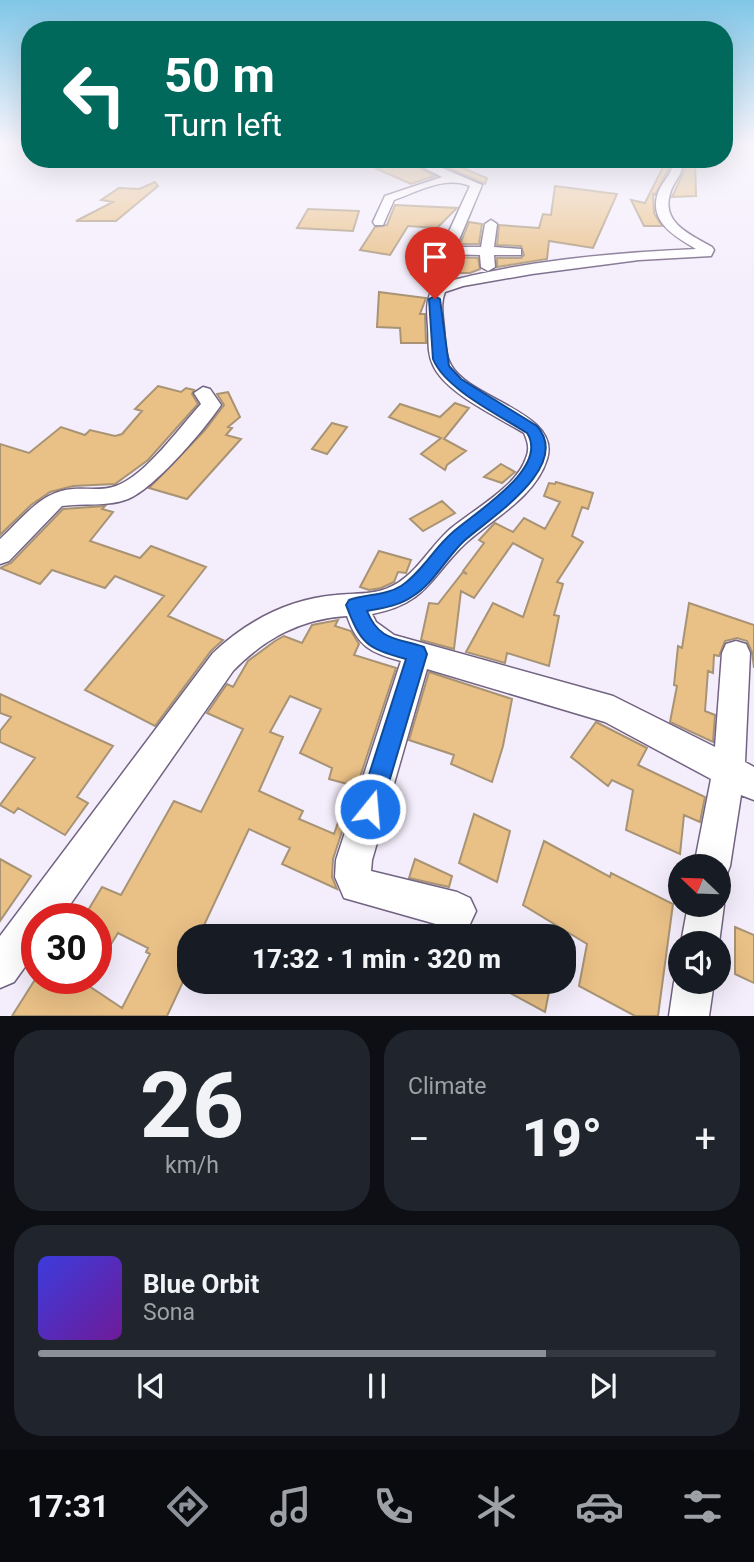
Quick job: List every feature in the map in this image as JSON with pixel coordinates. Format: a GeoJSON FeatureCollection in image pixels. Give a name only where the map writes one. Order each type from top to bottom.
{"type":"FeatureCollection","features":[{"type":"Feature","properties":{"kind":"street"},"geometry":{"type":"LineString","coordinates":[[379,222],[389,198],[405,192]]}},
{"type":"Feature","properties":{"kind":"street"},"geometry":{"type":"LineString","coordinates":[[49,903],[235,649],[275,621],[318,608],[391,599],[407,591],[422,578],[457,537],[502,503],[533,467],[538,446],[532,429],[452,377],[439,359],[435,299],[440,288],[447,251],[473,192]]}},
{"type":"Feature","properties":{"kind":"street"},"geometry":{"type":"LineString","coordinates":[[440,288],[494,276],[639,256],[708,252],[670,226],[664,218],[663,196],[666,192]]}},
{"type":"Feature","properties":{"kind":"street"},"geometry":{"type":"LineString","coordinates":[[491,224],[486,251],[494,276]]}},
{"type":"Feature","properties":{"kind":"street"},"geometry":{"type":"LineString","coordinates":[[447,251],[516,251]]}},
{"type":"Feature","properties":{"kind":"street"},"geometry":{"type":"LineString","coordinates":[[494,276],[526,289]]}},
{"type":"Feature","properties":{"kind":"street"},"geometry":{"type":"LineString","coordinates":[[0,554],[55,500],[66,496],[119,494],[140,481],[211,405],[202,393]]}},
{"type":"Feature","properties":{"kind":"street"},"geometry":{"type":"LineString","coordinates":[[356,605],[365,631],[387,645],[613,710],[742,778]]}},
{"type":"Feature","properties":{"kind":"street"},"geometry":{"type":"LineString","coordinates":[[716,854],[742,778],[736,653]]}},
{"type":"Feature","properties":{"kind":"street"},"geometry":{"type":"LineString","coordinates":[[417,654],[354,860],[353,877],[357,885],[457,911]]}},
{"type":"Feature","properties":{"kind":"street"},"geometry":{"type":"LineString","coordinates":[[0,968],[21,940]]}},
{"type":"Feature","properties":{"kind":"street"},"geometry":{"type":"LineString","coordinates":[[689,1016],[692,994]]}},
{"type":"Feature","properties":{"kind":"building"},"geometry":{"type":"Polygon","coordinates":[[[112,192],[150,192],[116,221],[76,221],[113,202],[101,200],[112,192]]]}},
{"type":"Feature","properties":{"kind":"building"},"geometry":{"type":"Polygon","coordinates":[[[554,192],[617,194],[593,248],[549,241],[547,259],[497,267],[497,258],[521,258],[524,255],[521,246],[497,245],[499,225],[539,228],[543,214],[551,215],[554,192]]]}},
{"type":"Feature","properties":{"kind":"building"},"geometry":{"type":"Polygon","coordinates":[[[650,192],[656,192],[653,194],[654,213],[662,226],[644,226],[631,200],[645,203],[650,192]]]}},
{"type":"Feature","properties":{"kind":"building"},"geometry":{"type":"Polygon","coordinates":[[[674,192],[696,192],[696,196],[672,197],[674,192]]]}},
{"type":"Feature","properties":{"kind":"building"},"geometry":{"type":"Polygon","coordinates":[[[395,205],[457,208],[437,228],[408,226],[390,255],[360,250],[375,227],[387,225],[395,205]]]}},
{"type":"Feature","properties":{"kind":"building"},"geometry":{"type":"Polygon","coordinates":[[[308,209],[359,211],[353,231],[297,228],[308,209]]]}},
{"type":"Feature","properties":{"kind":"building"},"geometry":{"type":"Polygon","coordinates":[[[469,222],[482,224],[479,244],[460,244],[469,222]]]}},
{"type":"Feature","properties":{"kind":"building"},"geometry":{"type":"Polygon","coordinates":[[[451,257],[478,258],[480,269],[470,273],[447,273],[451,257]]]}},
{"type":"Feature","properties":{"kind":"building"},"geometry":{"type":"Polygon","coordinates":[[[379,292],[426,298],[420,314],[425,314],[426,343],[401,343],[400,328],[377,327],[379,292]]]}},
{"type":"Feature","properties":{"kind":"building"},"geometry":{"type":"Polygon","coordinates":[[[158,386],[181,392],[186,388],[194,390],[192,394],[198,404],[148,460],[115,484],[73,486],[50,492],[31,505],[0,535],[0,444],[29,453],[61,427],[85,435],[90,430],[115,436],[122,434],[142,411],[135,409],[158,386]]]}},
{"type":"Feature","properties":{"kind":"building"},"geometry":{"type":"Polygon","coordinates":[[[228,392],[240,417],[228,427],[232,428],[226,435],[241,439],[187,499],[149,488],[205,430],[224,405],[217,394],[228,392]]]}},
{"type":"Feature","properties":{"kind":"building"},"geometry":{"type":"Polygon","coordinates":[[[455,403],[469,408],[444,439],[466,451],[447,465],[445,470],[421,454],[441,438],[389,417],[400,404],[440,417],[455,403]]]}},
{"type":"Feature","properties":{"kind":"building"},"geometry":{"type":"Polygon","coordinates":[[[332,423],[347,427],[327,454],[312,449],[332,423]]]}},
{"type":"Feature","properties":{"kind":"building"},"geometry":{"type":"Polygon","coordinates":[[[501,464],[515,472],[502,483],[484,477],[501,464]]]}},
{"type":"Feature","properties":{"kind":"building"},"geometry":{"type":"Polygon","coordinates":[[[556,482],[593,493],[588,509],[582,507],[572,536],[583,542],[557,582],[563,584],[554,615],[559,616],[549,666],[507,653],[505,663],[466,652],[493,603],[523,617],[543,559],[513,543],[474,598],[461,591],[454,649],[421,640],[429,603],[438,604],[463,572],[467,574],[463,571],[484,543],[479,540],[495,523],[513,532],[524,518],[545,529],[560,502],[544,496],[549,483],[556,482]]]}},
{"type":"Feature","properties":{"kind":"building"},"geometry":{"type":"Polygon","coordinates":[[[442,501],[455,513],[423,531],[410,519],[442,501]]]}},
{"type":"Feature","properties":{"kind":"building"},"geometry":{"type":"Polygon","coordinates":[[[105,506],[102,509],[113,512],[90,541],[140,558],[151,546],[206,567],[168,616],[223,640],[211,651],[155,726],[85,690],[164,596],[115,576],[105,588],[52,570],[40,584],[0,568],[11,563],[63,509],[105,506]]]}},
{"type":"Feature","properties":{"kind":"building"},"geometry":{"type":"Polygon","coordinates":[[[379,551],[411,560],[406,573],[398,572],[394,582],[381,588],[369,590],[360,587],[379,551]]]}},
{"type":"Feature","properties":{"kind":"building"},"geometry":{"type":"Polygon","coordinates":[[[689,603],[754,625],[754,668],[747,641],[737,638],[725,641],[719,656],[714,655],[713,673],[708,671],[705,711],[715,715],[713,742],[670,722],[677,686],[674,685],[678,646],[682,648],[689,603]]]}},
{"type":"Feature","properties":{"kind":"building"},"geometry":{"type":"Polygon","coordinates":[[[338,620],[335,626],[351,631],[359,644],[354,655],[396,668],[333,859],[332,877],[337,889],[282,864],[290,848],[249,829],[205,924],[177,924],[177,994],[167,1016],[12,1016],[26,994],[101,994],[122,1008],[150,954],[146,952],[148,948],[118,933],[112,943],[112,903],[92,903],[102,887],[121,895],[174,801],[201,812],[243,729],[207,713],[227,684],[233,687],[248,661],[284,636],[302,643],[312,625],[338,620]],[[290,696],[270,732],[283,737],[259,791],[303,811],[299,819],[334,834],[351,785],[329,779],[332,768],[300,753],[321,709],[290,696]]]}},
{"type":"Feature","properties":{"kind":"building"},"geometry":{"type":"Polygon","coordinates":[[[429,672],[512,699],[503,746],[492,782],[451,764],[454,755],[409,740],[429,672]]]}},
{"type":"Feature","properties":{"kind":"building"},"geometry":{"type":"Polygon","coordinates":[[[0,694],[113,746],[77,797],[88,803],[65,835],[18,808],[14,813],[0,805],[35,758],[0,742],[0,731],[11,717],[0,713],[0,694]]]}},
{"type":"Feature","properties":{"kind":"building"},"geometry":{"type":"Polygon","coordinates":[[[596,722],[647,748],[638,765],[705,797],[700,822],[684,815],[680,854],[626,830],[633,790],[612,780],[608,786],[571,757],[596,722]]]}},
{"type":"Feature","properties":{"kind":"building"},"geometry":{"type":"Polygon","coordinates":[[[474,814],[510,831],[497,882],[459,863],[474,814]]]}},
{"type":"Feature","properties":{"kind":"building"},"geometry":{"type":"Polygon","coordinates":[[[544,841],[610,877],[611,873],[668,902],[668,917],[671,917],[658,1016],[635,1016],[579,986],[587,944],[576,937],[576,924],[554,924],[523,905],[544,841]]]}},
{"type":"Feature","properties":{"kind":"building"},"geometry":{"type":"Polygon","coordinates":[[[0,859],[31,876],[0,921],[0,859]]]}},
{"type":"Feature","properties":{"kind":"building"},"geometry":{"type":"Polygon","coordinates":[[[415,859],[452,876],[449,887],[409,878],[415,859]]]}},
{"type":"Feature","properties":{"kind":"building"},"geometry":{"type":"Polygon","coordinates":[[[735,927],[754,935],[754,983],[735,974],[735,927]]]}},
{"type":"Feature","properties":{"kind":"building"},"geometry":{"type":"Polygon","coordinates":[[[512,994],[549,994],[545,1012],[512,994]]]}},
{"type":"Feature","properties":{"kind":"route"},"geometry":{"type":"LineString","coordinates":[[370,809],[417,654],[373,638],[365,631],[356,605],[391,599],[407,591],[422,578],[457,537],[502,503],[520,484],[533,467],[538,446],[532,429],[457,382],[443,368],[439,359],[435,299]]}}]}
